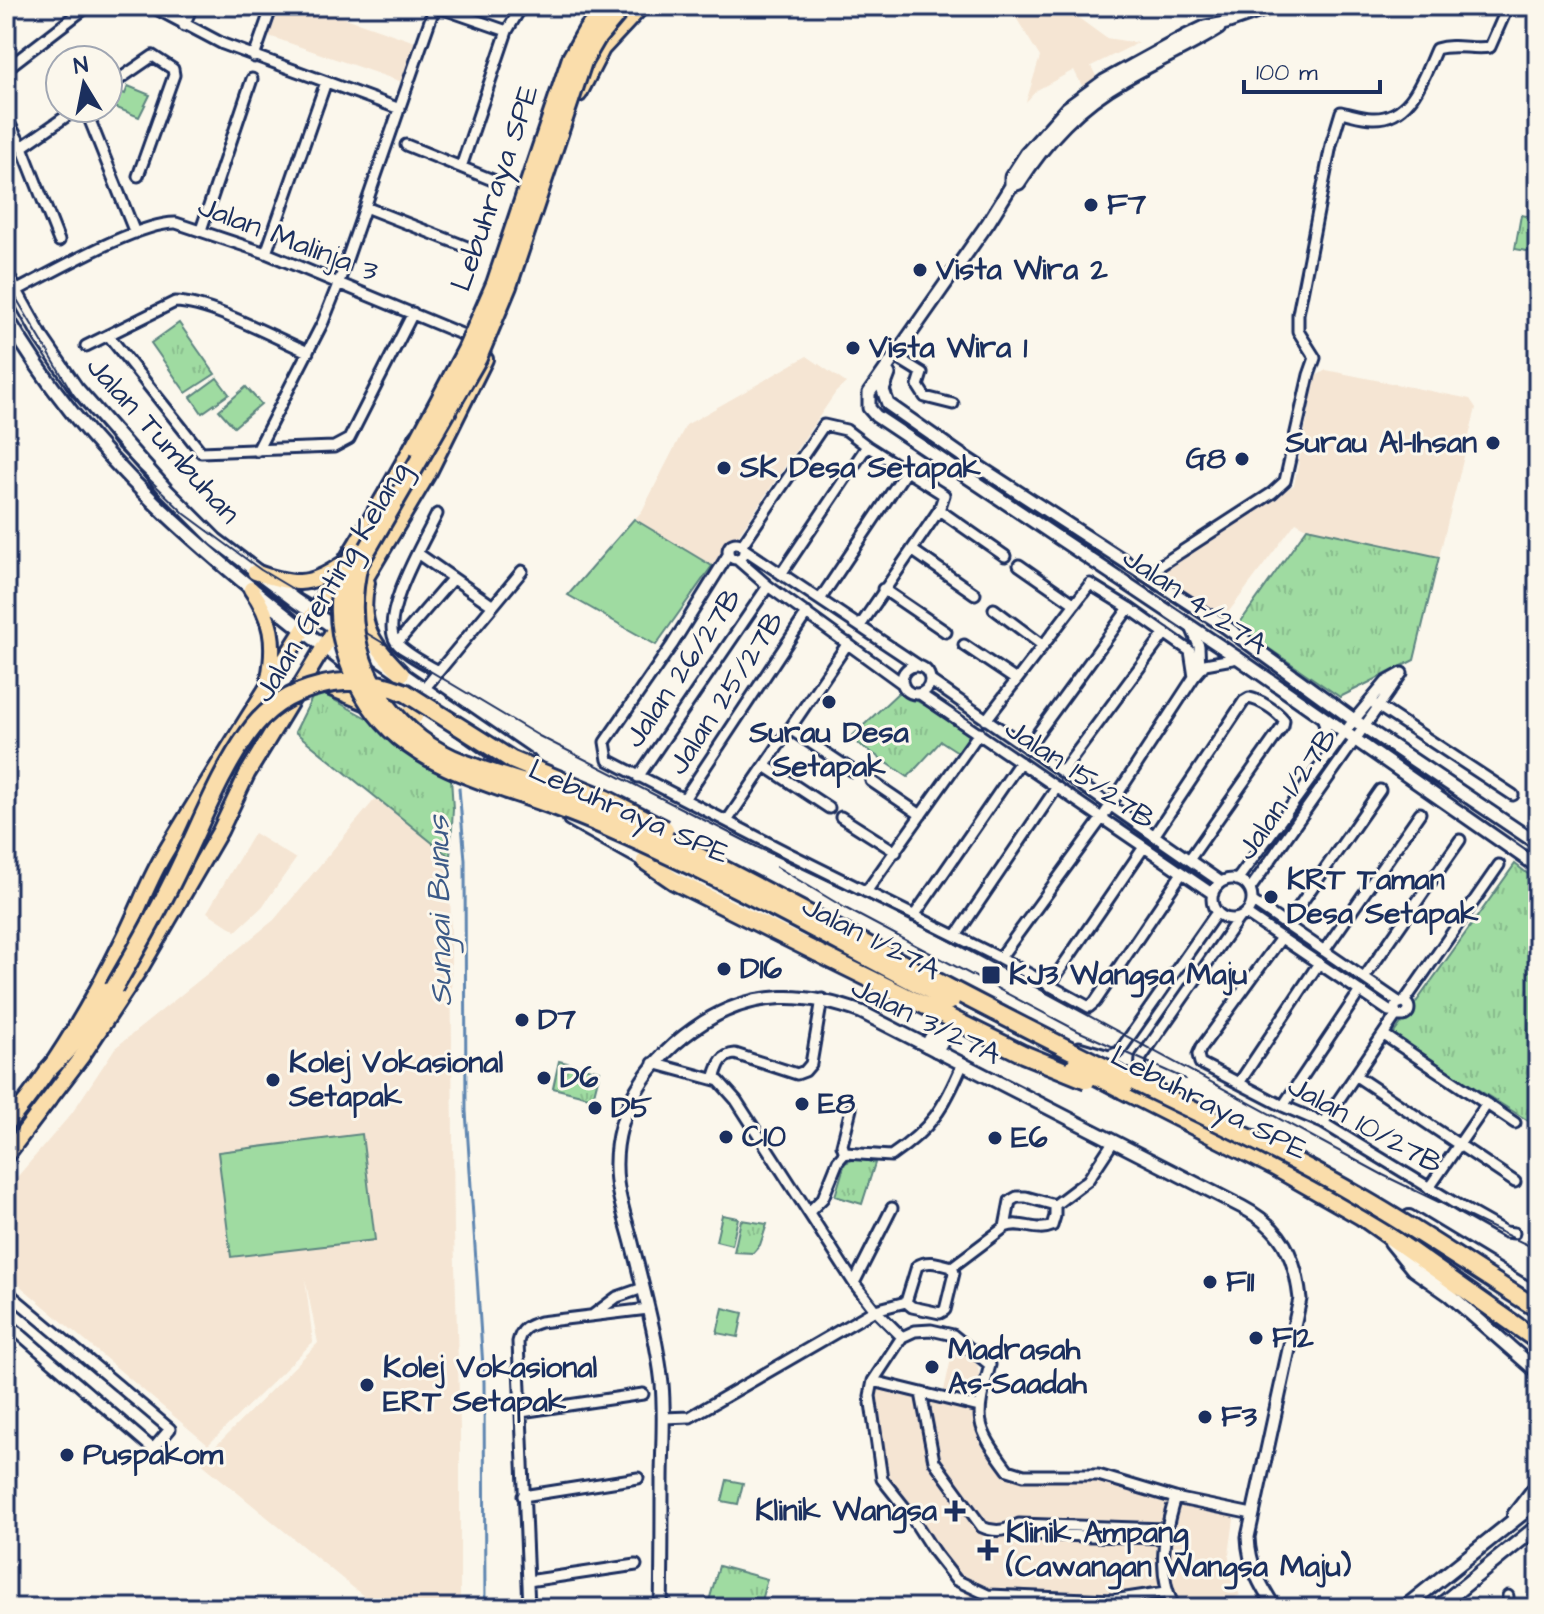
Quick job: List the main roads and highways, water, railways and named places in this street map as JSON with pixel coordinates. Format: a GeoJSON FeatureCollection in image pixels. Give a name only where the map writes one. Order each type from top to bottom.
{"type":"FeatureCollection","features":[{"type":"Feature","properties":{"kind":"highway","name":"Lebuhraya SPE"},"geometry":{"type":"LineString","coordinates":[[624,6],[597,38],[583,62],[508,286],[478,358],[359,564],[353,588],[355,637],[359,656],[380,697],[399,720],[424,742],[461,761],[590,806],[667,841],[1071,1051],[1284,1155],[1368,1201],[1538,1312]]}},
{"type":"Feature","properties":{"kind":"highway","name":"Lebuhraya SPE"},"geometry":{"type":"LineString","coordinates":[[601,7],[567,68],[514,230],[466,350],[345,571],[339,603],[342,637],[358,684],[374,709],[398,736],[434,762],[617,831],[696,869],[1275,1167],[1361,1216],[1538,1343]]}},
{"type":"Feature","properties":{"kind":"highway"},"geometry":{"type":"LineString","coordinates":[[49,1069],[77,1040],[114,988],[150,926],[249,732],[269,711],[297,693],[328,683],[361,681],[390,686],[406,693],[512,760],[629,811],[709,854],[773,895]]}},
{"type":"Feature","properties":{"kind":"highway"},"geometry":{"type":"LineString","coordinates":[[645,861],[674,881],[1023,1054],[1078,1077],[1123,1090]]}},
{"type":"Feature","properties":{"kind":"main road","name":"Jalan Genting Kelang"},"geometry":{"type":"LineString","coordinates":[[6,1156],[82,1056],[147,957],[220,831],[247,774],[429,472],[486,357],[519,270],[571,113],[591,66],[618,30],[642,6]]}},
{"type":"Feature","properties":{"kind":"main road","name":"Jalan Genting Kelang"},"geometry":{"type":"LineString","coordinates":[[6,1125],[49,1069],[105,977],[160,862],[348,559],[430,414],[481,306],[570,55],[587,22],[601,7]]}},
{"type":"Feature","properties":{"kind":"main road"},"geometry":{"type":"LineString","coordinates":[[601,7],[594,17],[597,28],[606,33],[618,30]]}},
{"type":"Feature","properties":{"kind":"main road","name":"Jalan Tumbuhan"},"geometry":{"type":"LineString","coordinates":[[6,274],[10,294],[68,377],[118,438],[216,540],[255,572],[313,612]]}},
{"type":"Feature","properties":{"kind":"main road","name":"Jalan Tumbuhan"},"geometry":{"type":"LineString","coordinates":[[6,316],[32,359],[102,450],[207,553],[302,630]]}},
{"type":"Feature","properties":{"kind":"main road"},"geometry":{"type":"LineString","coordinates":[[32,359],[27,339],[29,336],[41,337]]}},
{"type":"Feature","properties":{"kind":"main road"},"geometry":{"type":"LineString","coordinates":[[61,397],[70,398],[73,395],[68,377]]}},
{"type":"Feature","properties":{"kind":"main road"},"geometry":{"type":"LineString","coordinates":[[255,572],[287,583],[308,582],[326,575],[348,559]]}},
{"type":"Feature","properties":{"kind":"main road"},"geometry":{"type":"LineString","coordinates":[[370,571],[364,603],[367,632],[402,674]]}},
{"type":"Feature","properties":{"kind":"main road"},"geometry":{"type":"LineString","coordinates":[[251,589],[266,613],[273,634],[267,686]]}},
{"type":"Feature","properties":{"kind":"main road","name":"Jalan 1/27A"},"geometry":{"type":"LineString","coordinates":[[313,612],[488,735],[584,793],[1313,1164],[1409,1217],[1538,1312]]}},
{"type":"Feature","properties":{"kind":"main road","name":"Jalan 1/27A"},"geometry":{"type":"LineString","coordinates":[[302,630],[415,717],[542,803],[645,861],[821,940],[1306,1189],[1344,1210],[1538,1343]]}},
{"type":"Feature","properties":{"kind":"main road"},"geometry":{"type":"LineString","coordinates":[[350,668],[346,657],[348,650],[352,646],[363,646]]}},
{"type":"Feature","properties":{"kind":"main road"},"geometry":{"type":"LineString","coordinates":[[300,686],[317,682],[378,707],[415,717]]}},
{"type":"Feature","properties":{"kind":"main road"},"geometry":{"type":"LineString","coordinates":[[160,862],[175,853],[186,855],[192,863],[192,880]]}},
{"type":"Feature","properties":{"kind":"main road"},"geometry":{"type":"LineString","coordinates":[[929,997],[938,1006],[940,1018],[932,1048],[954,1023],[974,1019]]}},
{"type":"Feature","properties":{"kind":"main road"},"geometry":{"type":"LineString","coordinates":[[1409,1217],[1538,1295]]}},
{"type":"Feature","properties":{"kind":"main road"},"geometry":{"type":"LineString","coordinates":[[1391,1242],[1413,1269],[1450,1295],[1538,1372]]}},
{"type":"Feature","properties":{"kind":"main road"},"geometry":{"type":"LineString","coordinates":[[1505,1527],[1538,1484]]}},
{"type":"Feature","properties":{"kind":"main road"},"geometry":{"type":"LineString","coordinates":[[1404,1608],[1538,1501]]}},
{"type":"Feature","properties":{"kind":"main road"},"geometry":{"type":"LineString","coordinates":[[1437,1608],[1538,1526]]}},
{"type":"Feature","properties":{"kind":"waterway","name":"Sungai Bunus"},"geometry":{"type":"LineString","coordinates":[[459,788],[465,860],[466,1111],[484,1382],[485,1608]]}},
{"type":"Feature","properties":{"kind":"tram line"},"geometry":{"type":"LineString","coordinates":[[6,281],[73,394],[115,446],[185,514],[261,570],[539,736],[757,847],[910,919],[1383,1175],[1538,1250]]}},
{"type":"Feature","properties":{"kind":"tram line"},"geometry":{"type":"LineString","coordinates":[[777,867],[845,908],[1078,1031],[1185,1079]]}},
{"type":"Feature","properties":{"kind":"place","name":"F7"},"geometry":{"type":"Point","coordinates":[1091,205]}},
{"type":"Feature","properties":{"kind":"place","name":"Vista Wira 2"},"geometry":{"type":"Point","coordinates":[920,270]}},
{"type":"Feature","properties":{"kind":"place","name":"Vista Wira 1"},"geometry":{"type":"Point","coordinates":[853,348]}},
{"type":"Feature","properties":{"kind":"place","name":"Surau Al-Ihsan"},"geometry":{"type":"Point","coordinates":[1493,443]}},
{"type":"Feature","properties":{"kind":"place","name":"G8"},"geometry":{"type":"Point","coordinates":[1242,459]}},
{"type":"Feature","properties":{"kind":"place","name":"SK Desa Setapak"},"geometry":{"type":"Point","coordinates":[724,468]}},
{"type":"Feature","properties":{"kind":"place","name":"Surau Desa Setapak"},"geometry":{"type":"Point","coordinates":[829,702]}},
{"type":"Feature","properties":{"kind":"place","name":"KRT Taman Desa Setapak"},"geometry":{"type":"Point","coordinates":[1271,897]}},
{"type":"Feature","properties":{"kind":"place","name":"D16"},"geometry":{"type":"Point","coordinates":[724,969]}},
{"type":"Feature","properties":{"kind":"place","name":"KJ3 Wangsa Maju"},"geometry":{"type":"Point","coordinates":[991,975]}},
{"type":"Feature","properties":{"kind":"place","name":"D7"},"geometry":{"type":"Point","coordinates":[522,1020]}},
{"type":"Feature","properties":{"kind":"place","name":"D6"},"geometry":{"type":"Point","coordinates":[544,1078]}},
{"type":"Feature","properties":{"kind":"place","name":"Kolej Vokasional Setapak"},"geometry":{"type":"Point","coordinates":[273,1080]}},
{"type":"Feature","properties":{"kind":"place","name":"E8"},"geometry":{"type":"Point","coordinates":[802,1104]}},
{"type":"Feature","properties":{"kind":"place","name":"D5"},"geometry":{"type":"Point","coordinates":[595,1108]}},
{"type":"Feature","properties":{"kind":"place","name":"C10"},"geometry":{"type":"Point","coordinates":[726,1137]}},
{"type":"Feature","properties":{"kind":"place","name":"E6"},"geometry":{"type":"Point","coordinates":[995,1138]}},
{"type":"Feature","properties":{"kind":"place","name":"F11"},"geometry":{"type":"Point","coordinates":[1210,1282]}},
{"type":"Feature","properties":{"kind":"place","name":"F12"},"geometry":{"type":"Point","coordinates":[1256,1338]}},
{"type":"Feature","properties":{"kind":"place","name":"Madrasah As-Saadah"},"geometry":{"type":"Point","coordinates":[932,1367]}},
{"type":"Feature","properties":{"kind":"place","name":"Kolej Vokasional ERT Setapak"},"geometry":{"type":"Point","coordinates":[367,1385]}},
{"type":"Feature","properties":{"kind":"place","name":"F3"},"geometry":{"type":"Point","coordinates":[1205,1417]}},
{"type":"Feature","properties":{"kind":"place","name":"Puspakom"},"geometry":{"type":"Point","coordinates":[67,1455]}},
{"type":"Feature","properties":{"kind":"place","name":"Klinik Wangsa"},"geometry":{"type":"Point","coordinates":[955,1511]}},
{"type":"Feature","properties":{"kind":"place","name":"Klinik Ampang (Cawangan Wangsa Maju)"},"geometry":{"type":"Point","coordinates":[988,1550]}}]}
